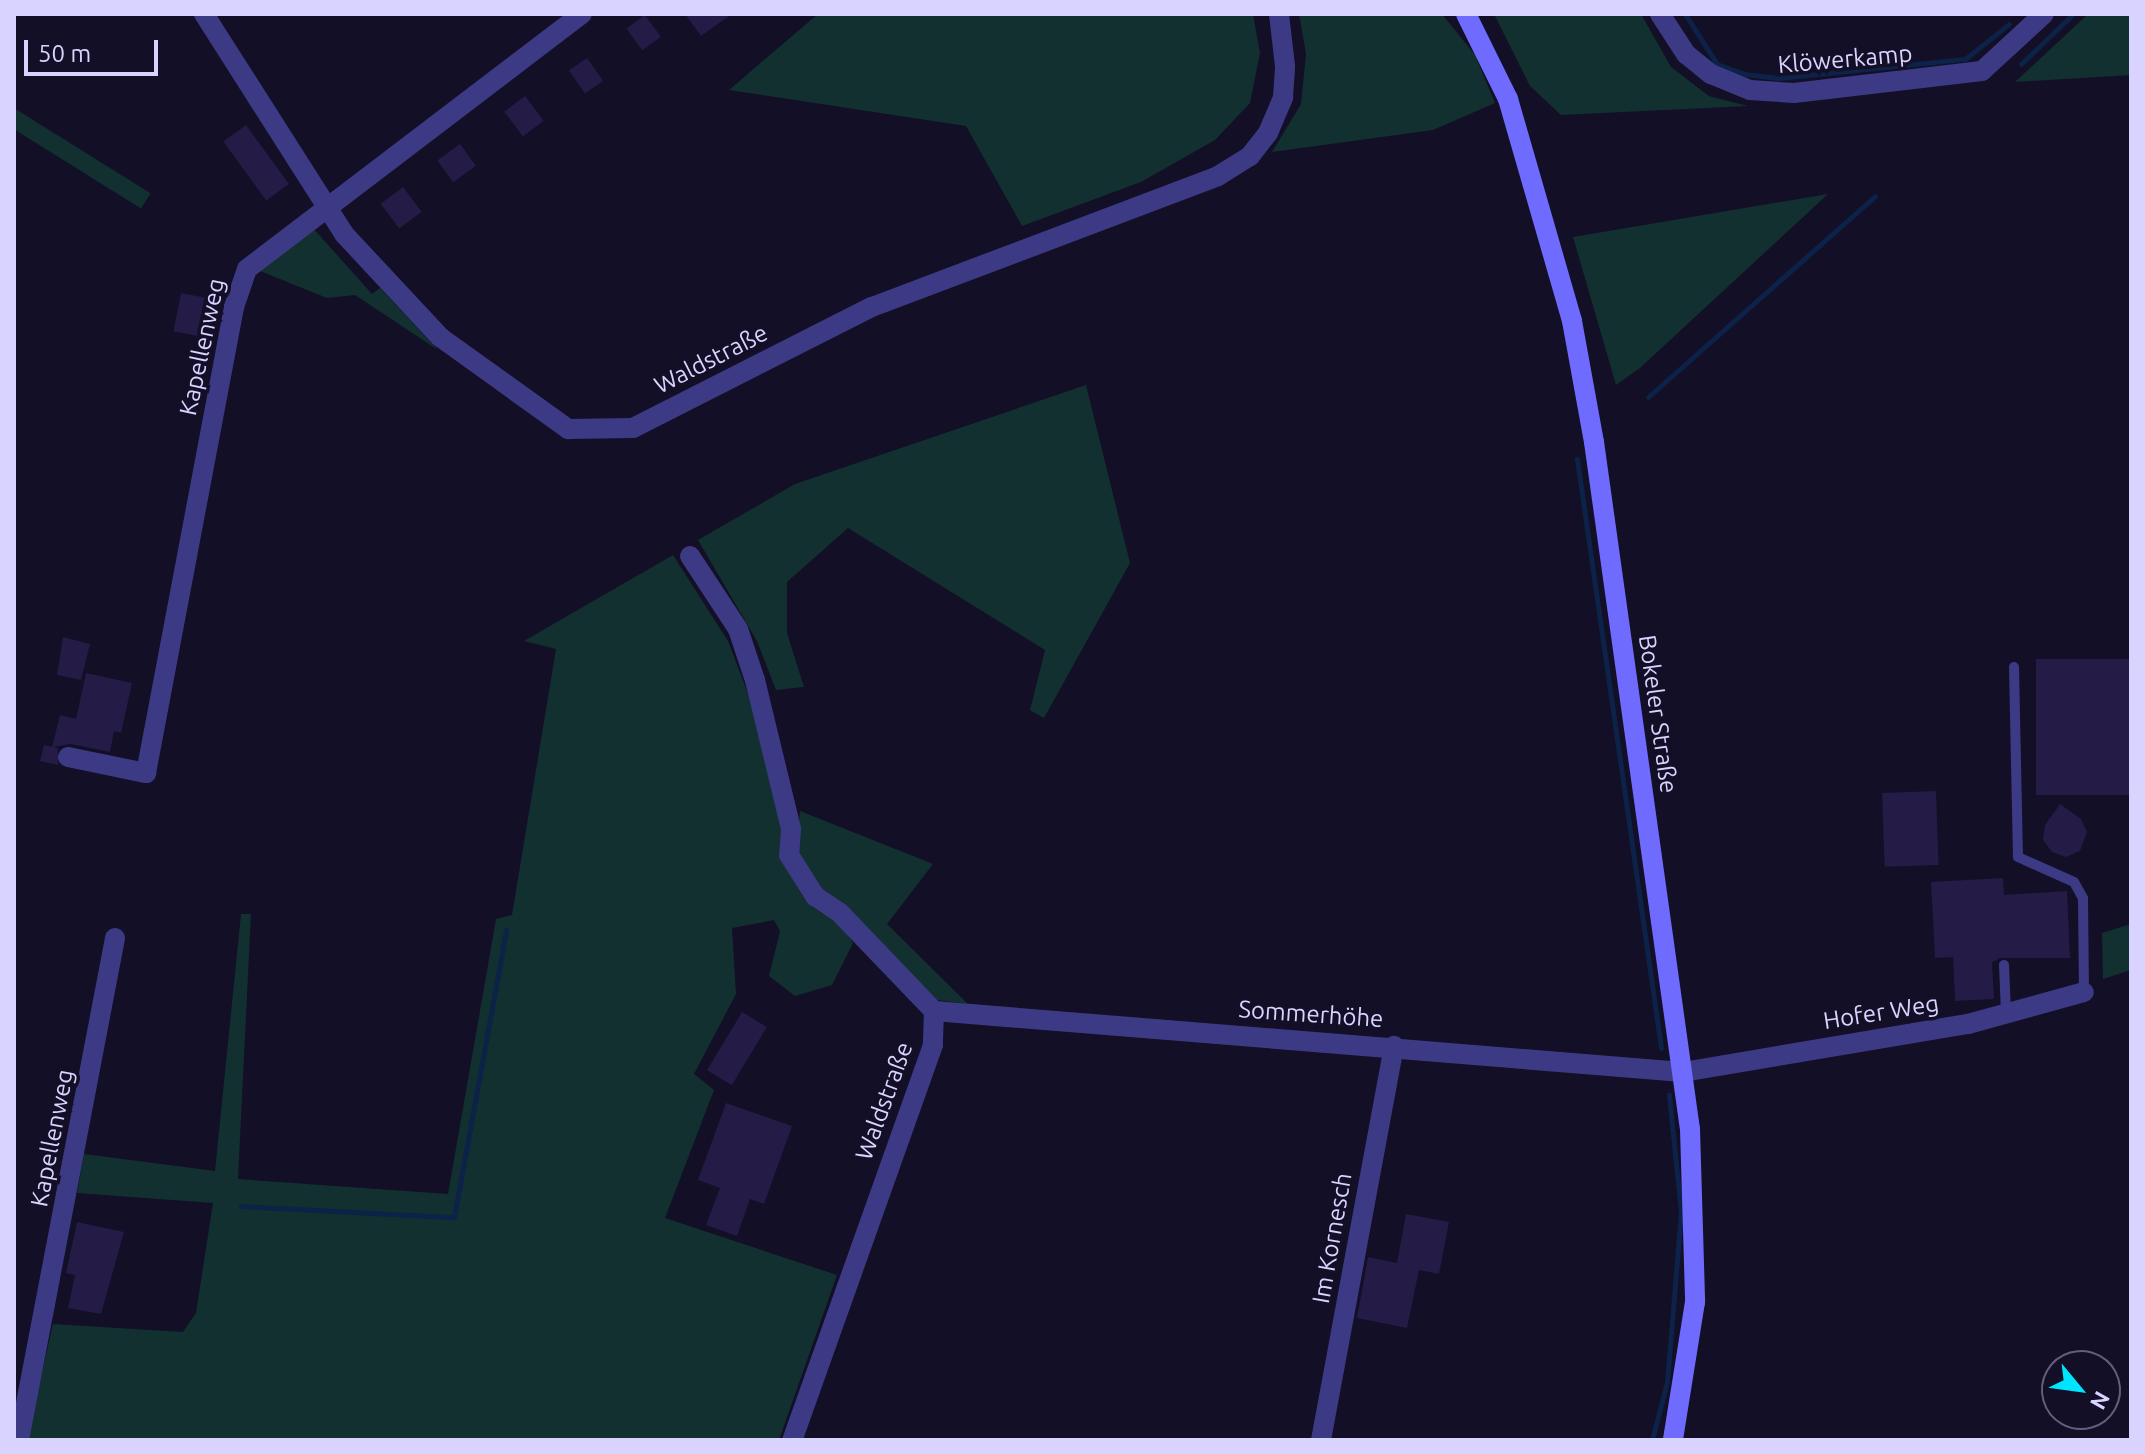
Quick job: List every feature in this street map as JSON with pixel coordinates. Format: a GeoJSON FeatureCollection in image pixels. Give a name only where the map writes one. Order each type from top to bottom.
{"type":"FeatureCollection","features":[{"type":"Feature","properties":{"kind":"street","name":"Waldstraße"},"geometry":{"type":"LineString","coordinates":[[204,14],[344,234],[440,337],[568,429],[633,428],[872,307],[1172,194],[1250,156],[1268,133],[1283,97],[1285,66],[1279,14]]}},
{"type":"Feature","properties":{"kind":"street","name":"Kapellenweg"},"geometry":{"type":"LineString","coordinates":[[68,757],[146,773],[234,307],[247,269],[325,205],[582,14]]}},
{"type":"Feature","properties":{"kind":"street","name":"Bokeler Straße"},"geometry":{"type":"LineString","coordinates":[[1466,14],[1508,99],[1582,362],[1683,1072],[1695,1196],[1695,1289],[1688,1367],[1673,1440]]}},
{"type":"Feature","properties":{"kind":"street","name":"Klöwerkamp"},"geometry":{"type":"LineString","coordinates":[[1660,14],[1686,54],[1711,74],[1750,90],[1794,93],[1982,71],[2044,14]]}},
{"type":"Feature","properties":{"kind":"street"},"geometry":{"type":"LineString","coordinates":[[690,556],[738,629],[755,680],[791,829],[789,855],[815,896],[840,913],[934,1011]]}},
{"type":"Feature","properties":{"kind":"street","name":"Kapellenweg"},"geometry":{"type":"LineString","coordinates":[[19,1440],[115,938]]}},
{"type":"Feature","properties":{"kind":"street","name":"Hofer Weg"},"geometry":{"type":"LineString","coordinates":[[1683,1072],[1968,1024],[2084,992]]}},
{"type":"Feature","properties":{"kind":"street","name":"Waldstraße"},"geometry":{"type":"LineString","coordinates":[[792,1440],[933,1045],[934,1011]]}},
{"type":"Feature","properties":{"kind":"street","name":"Sommerhöhe"},"geometry":{"type":"LineString","coordinates":[[934,1011],[1394,1046],[1683,1072]]}},
{"type":"Feature","properties":{"kind":"street","name":"Im Kornesch"},"geometry":{"type":"LineString","coordinates":[[1321,1440],[1394,1046]]}},
{"type":"Feature","properties":{"kind":"lane"},"geometry":{"type":"LineString","coordinates":[[2014,667],[2018,857],[2074,882],[2083,898],[2084,992]]}},
{"type":"Feature","properties":{"kind":"lane"},"geometry":{"type":"LineString","coordinates":[[2004,965],[2006,1013]]}},
{"type":"Feature","properties":{"kind":"green space"},"geometry":{"type":"Polygon","coordinates":[[[818,14],[1253,14],[1260,53],[1250,103],[1215,140],[1141,182],[1022,226],[966,126],[729,90],[818,14]]]}},
{"type":"Feature","properties":{"kind":"green space"},"geometry":{"type":"Polygon","coordinates":[[[1299,14],[1442,14],[1475,55],[1495,103],[1433,130],[1272,152],[1301,104],[1306,54],[1299,14]]]}},
{"type":"Feature","properties":{"kind":"green space"},"geometry":{"type":"Polygon","coordinates":[[[1494,14],[1641,14],[1671,67],[1709,96],[1748,106],[1561,115],[1530,86],[1494,14]]]}},
{"type":"Feature","properties":{"kind":"green space"},"geometry":{"type":"Polygon","coordinates":[[[2088,14],[2131,14],[2131,75],[2015,82],[2088,14]]]}},
{"type":"Feature","properties":{"kind":"green space"},"geometry":{"type":"Polygon","coordinates":[[[14,108],[151,193],[141,209],[14,129],[14,108]]]}},
{"type":"Feature","properties":{"kind":"green space"},"geometry":{"type":"Polygon","coordinates":[[[1828,194],[1640,368],[1616,385],[1573,237],[1828,194]]]}},
{"type":"Feature","properties":{"kind":"green space"},"geometry":{"type":"Polygon","coordinates":[[[312,227],[372,294],[380,288],[438,350],[355,295],[327,298],[255,269],[312,227]]]}},
{"type":"Feature","properties":{"kind":"green space"},"geometry":{"type":"Polygon","coordinates":[[[1086,385],[1130,563],[1044,718],[1030,710],[1045,650],[848,528],[787,582],[787,633],[804,687],[776,690],[757,641],[698,540],[795,484],[1086,385]]]}},
{"type":"Feature","properties":{"kind":"green space"},"geometry":{"type":"Polygon","coordinates":[[[673,555],[728,641],[752,704],[782,828],[853,943],[832,985],[795,996],[769,976],[780,931],[774,920],[732,928],[736,994],[694,1074],[714,1090],[665,1218],[837,1275],[779,1440],[27,1440],[53,1324],[183,1332],[196,1313],[213,1203],[77,1193],[84,1154],[215,1171],[241,914],[251,914],[238,1179],[448,1194],[496,919],[512,915],[556,649],[524,641],[673,555]]]}},
{"type":"Feature","properties":{"kind":"green space"},"geometry":{"type":"Polygon","coordinates":[[[800,811],[933,864],[887,924],[968,1004],[937,1000],[821,890],[796,852],[800,811]]]}},
{"type":"Feature","properties":{"kind":"green space"},"geometry":{"type":"Polygon","coordinates":[[[2131,924],[2131,970],[2103,979],[2102,933],[2131,924]]]}},
{"type":"Feature","properties":{"kind":"building"},"geometry":{"type":"Polygon","coordinates":[[[685,14],[732,14],[701,36],[685,14]]]}},
{"type":"Feature","properties":{"kind":"building"},"geometry":{"type":"Polygon","coordinates":[[[645,15],[661,37],[642,50],[626,29],[645,15]]]}},
{"type":"Feature","properties":{"kind":"building"},"geometry":{"type":"Polygon","coordinates":[[[587,58],[603,81],[585,94],[569,71],[587,58]]]}},
{"type":"Feature","properties":{"kind":"building"},"geometry":{"type":"Polygon","coordinates":[[[525,96],[544,121],[523,136],[504,112],[525,96]]]}},
{"type":"Feature","properties":{"kind":"building"},"geometry":{"type":"Polygon","coordinates":[[[246,125],[289,184],[266,201],[223,141],[246,125]]]}},
{"type":"Feature","properties":{"kind":"building"},"geometry":{"type":"Polygon","coordinates":[[[460,144],[476,166],[453,182],[437,160],[460,144]]]}},
{"type":"Feature","properties":{"kind":"building"},"geometry":{"type":"Polygon","coordinates":[[[403,187],[422,212],[399,229],[381,204],[403,187]]]}},
{"type":"Feature","properties":{"kind":"building"},"geometry":{"type":"Polygon","coordinates":[[[181,293],[206,298],[198,336],[174,331],[181,293]]]}},
{"type":"Feature","properties":{"kind":"building"},"geometry":{"type":"Polygon","coordinates":[[[63,637],[90,644],[81,680],[57,675],[63,637]]]}},
{"type":"Feature","properties":{"kind":"building"},"geometry":{"type":"Polygon","coordinates":[[[2036,659],[2131,659],[2131,795],[2036,795],[2036,659]]]}},
{"type":"Feature","properties":{"kind":"building"},"geometry":{"type":"Polygon","coordinates":[[[86,673],[132,683],[121,733],[114,731],[110,752],[71,744],[52,747],[60,715],[76,719],[86,673]]]}},
{"type":"Feature","properties":{"kind":"building"},"geometry":{"type":"Polygon","coordinates":[[[44,745],[58,748],[58,765],[40,761],[44,745]]]}},
{"type":"Feature","properties":{"kind":"building"},"geometry":{"type":"Polygon","coordinates":[[[1936,791],[1939,865],[1885,867],[1882,793],[1936,791]]]}},
{"type":"Feature","properties":{"kind":"building"},"geometry":{"type":"Polygon","coordinates":[[[2060,804],[2081,819],[2087,832],[2080,851],[2066,857],[2052,852],[2043,840],[2045,825],[2060,804]]]}},
{"type":"Feature","properties":{"kind":"building"},"geometry":{"type":"Polygon","coordinates":[[[2003,878],[2004,895],[2067,891],[2070,958],[2000,958],[1992,962],[1994,999],[1955,1001],[1953,957],[1935,958],[1931,882],[2003,878]]]}},
{"type":"Feature","properties":{"kind":"building"},"geometry":{"type":"Polygon","coordinates":[[[742,1012],[767,1027],[732,1085],[707,1070],[742,1012]]]}},
{"type":"Feature","properties":{"kind":"building"},"geometry":{"type":"Polygon","coordinates":[[[726,1103],[792,1126],[764,1204],[750,1199],[737,1236],[706,1225],[720,1188],[698,1180],[726,1103]]]}},
{"type":"Feature","properties":{"kind":"building"},"geometry":{"type":"Polygon","coordinates":[[[1406,1214],[1449,1222],[1439,1274],[1419,1270],[1407,1328],[1357,1318],[1368,1257],[1397,1263],[1406,1214]]]}},
{"type":"Feature","properties":{"kind":"building"},"geometry":{"type":"Polygon","coordinates":[[[77,1222],[124,1232],[101,1314],[68,1308],[75,1275],[66,1273],[77,1222]]]}},
{"type":"Feature","properties":{"kind":"waterway"},"geometry":{"type":"LineString","coordinates":[[1685,14],[1717,64],[1745,74],[1780,78],[1965,59],[2009,24]]}},
{"type":"Feature","properties":{"kind":"waterway"},"geometry":{"type":"LineString","coordinates":[[2021,64],[2073,14]]}},
{"type":"Feature","properties":{"kind":"waterway"},"geometry":{"type":"LineString","coordinates":[[1648,397],[1875,196]]}},
{"type":"Feature","properties":{"kind":"waterway"},"geometry":{"type":"LineString","coordinates":[[1577,459],[1661,1048]]}},
{"type":"Feature","properties":{"kind":"waterway"},"geometry":{"type":"LineString","coordinates":[[241,1206],[454,1217],[506,930]]}},
{"type":"Feature","properties":{"kind":"waterway"},"geometry":{"type":"LineString","coordinates":[[1652,1440],[1667,1382],[1681,1213],[1669,1095]]}}]}
